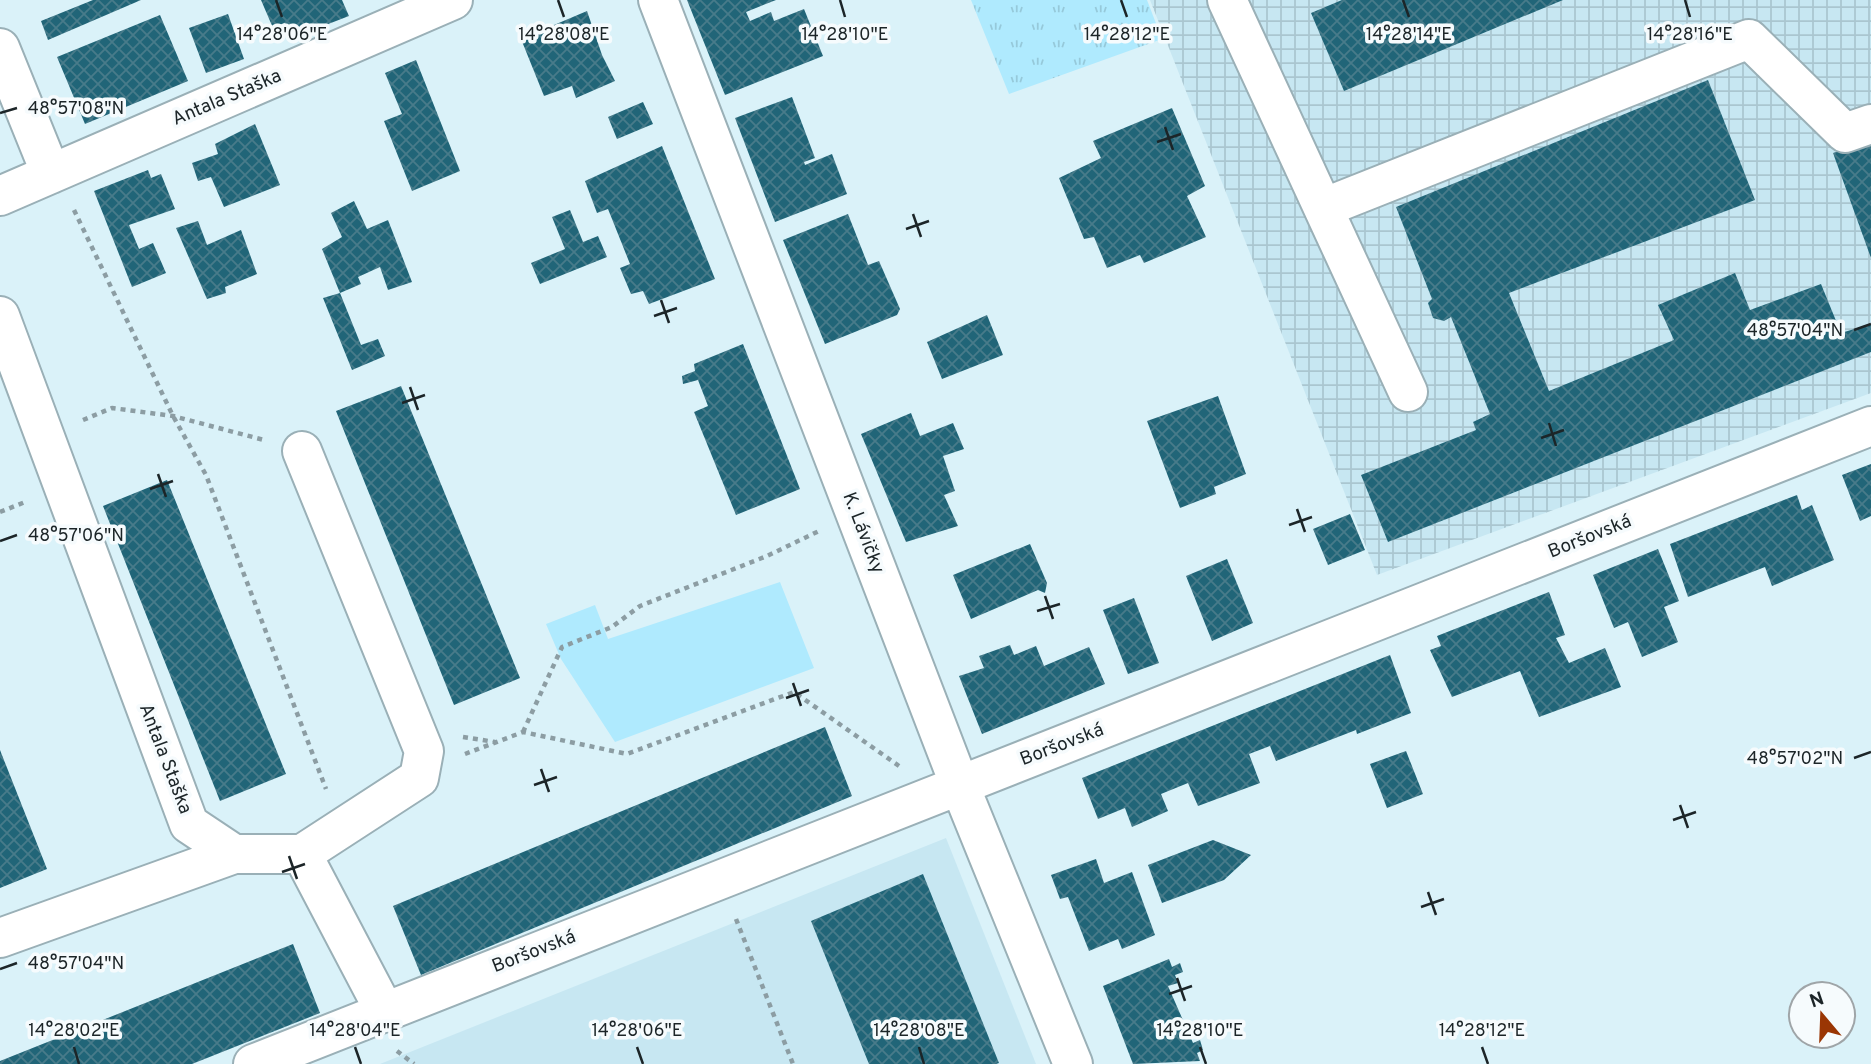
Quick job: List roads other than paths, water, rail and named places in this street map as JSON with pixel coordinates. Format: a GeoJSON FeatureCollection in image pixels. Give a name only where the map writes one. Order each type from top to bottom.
{"type":"FeatureCollection","features":[{"type":"Feature","properties":{"kind":"street","name":"Antala Staška"},"geometry":{"type":"LineString","coordinates":[[0,195],[453,0]]}},
{"type":"Feature","properties":{"kind":"street","name":"K. Lávičky"},"geometry":{"type":"LineString","coordinates":[[658,0],[855,514],[947,791],[1073,1064]]}},
{"type":"Feature","properties":{"kind":"street"},"geometry":{"type":"LineString","coordinates":[[1231,1],[1408,392]]}},
{"type":"Feature","properties":{"kind":"street"},"geometry":{"type":"LineString","coordinates":[[1323,208],[1749,39],[1845,133],[1871,124]]}},
{"type":"Feature","properties":{"kind":"street"},"geometry":{"type":"LineString","coordinates":[[0,48],[53,173]]}},
{"type":"Feature","properties":{"kind":"street","name":"Antala Staška"},"geometry":{"type":"LineString","coordinates":[[0,316],[47,436],[63,488],[189,824],[233,854]]}},
{"type":"Feature","properties":{"kind":"street","name":"Boršovská"},"geometry":{"type":"LineString","coordinates":[[253,1064],[384,1010],[1871,426]]}},
{"type":"Feature","properties":{"kind":"street"},"geometry":{"type":"LineString","coordinates":[[0,938],[233,854],[302,854],[419,778],[424,751],[302,451]]}},
{"type":"Feature","properties":{"kind":"street"},"geometry":{"type":"LineString","coordinates":[[302,854],[384,1010]]}}]}
